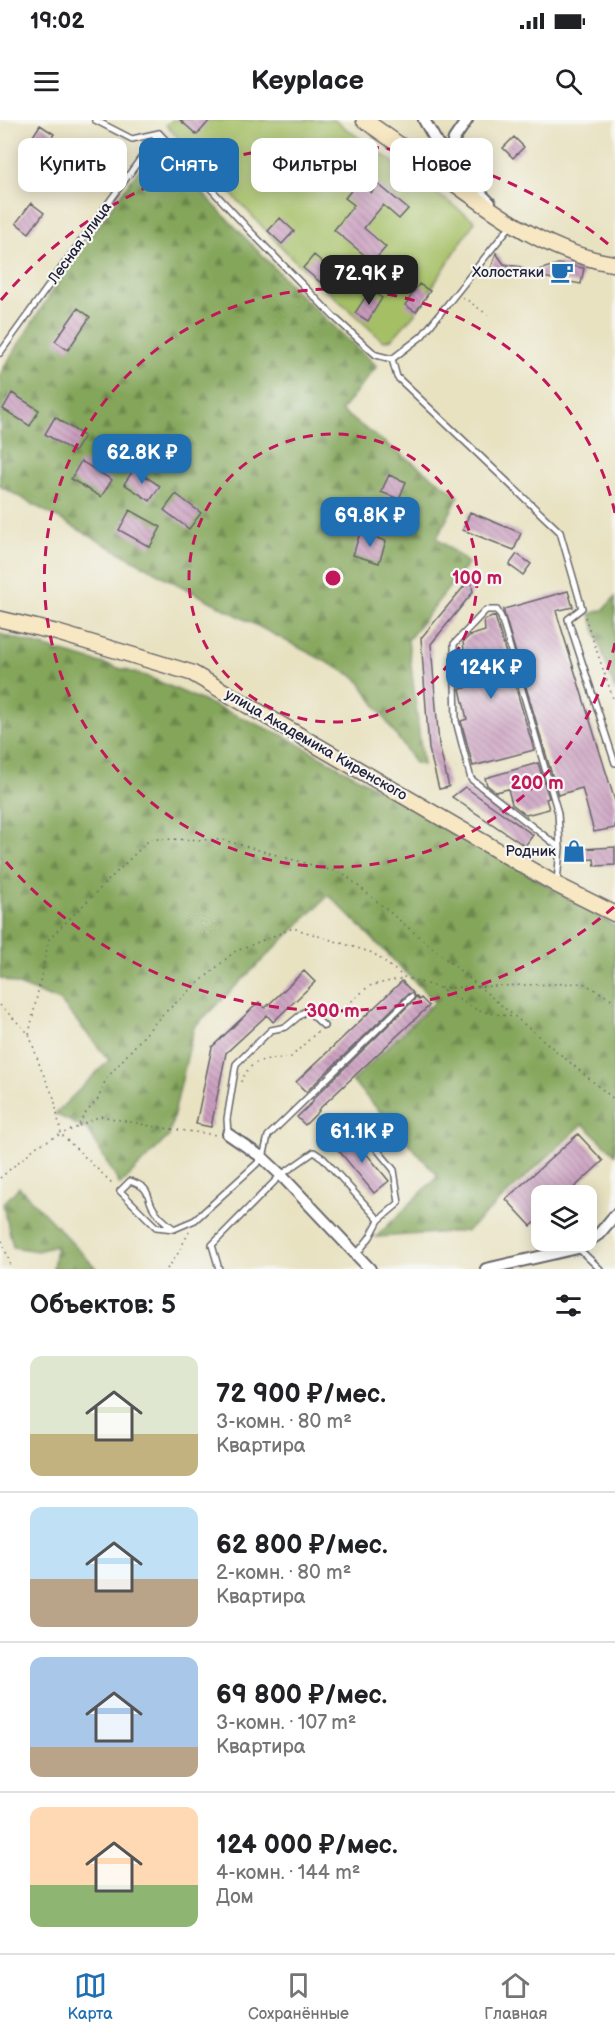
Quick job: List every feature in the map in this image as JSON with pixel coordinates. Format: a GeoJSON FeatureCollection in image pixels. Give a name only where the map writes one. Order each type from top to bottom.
{"type":"FeatureCollection","features":[{"type":"Feature","properties":{"kind":"main road"},"geometry":{"type":"LineString","coordinates":[[364,120],[512,225],[561,249],[601,262],[615,264]]}},
{"type":"Feature","properties":{"kind":"main road","name":"улица Академика Киренского"},"geometry":{"type":"LineString","coordinates":[[0,619],[55,632],[192,673],[557,885],[615,914]]}},
{"type":"Feature","properties":{"kind":"street"},"geometry":{"type":"LineString","coordinates":[[424,120],[434,138]]}},
{"type":"Feature","properties":{"kind":"street"},"geometry":{"type":"LineString","coordinates":[[455,138],[467,120]]}},
{"type":"Feature","properties":{"kind":"street"},"geometry":{"type":"LineString","coordinates":[[479,192],[512,225]]}},
{"type":"Feature","properties":{"kind":"street"},"geometry":{"type":"LineString","coordinates":[[228,1134],[263,1158],[281,1175],[370,1269]]}},
{"type":"Feature","properties":{"kind":"street"},"geometry":{"type":"LineString","coordinates":[[597,1235],[615,1215]]}},
{"type":"Feature","properties":{"kind":"street"},"geometry":{"type":"LineString","coordinates":[[486,1269],[511,1267],[567,1251]]}},
{"type":"Feature","properties":{"kind":"lane"},"geometry":{"type":"LineString","coordinates":[[95,120],[132,139],[159,133],[252,233],[334,317],[376,356],[392,359],[422,336],[512,225]]}},
{"type":"Feature","properties":{"kind":"lane","name":"Лесная улица"},"geometry":{"type":"LineString","coordinates":[[0,352],[159,133]]}},
{"type":"Feature","properties":{"kind":"lane"},"geometry":{"type":"LineString","coordinates":[[392,359],[397,377],[560,532],[582,608],[568,619],[615,764]]}},
{"type":"Feature","properties":{"kind":"lane"},"geometry":{"type":"LineString","coordinates":[[557,885],[560,848],[558,813],[501,617],[497,610],[486,610],[454,644],[456,721],[471,779],[560,848]]}},
{"type":"Feature","properties":{"kind":"lane"},"geometry":{"type":"LineString","coordinates":[[174,1229],[154,1211],[149,1193],[140,1184],[130,1181],[120,1191],[156,1227],[174,1229],[195,1220],[263,1158],[268,1136],[411,997]]}},
{"type":"Feature","properties":{"kind":"lane"},"geometry":{"type":"LineString","coordinates":[[228,1134],[227,1119],[236,1064],[271,1030],[286,1027],[304,1012],[308,1011],[324,1026]]}},
{"type":"Feature","properties":{"kind":"lane"},"geometry":{"type":"LineString","coordinates":[[352,1119],[394,1170],[399,1203],[379,1220],[370,1237],[356,1255]]}},
{"type":"Feature","properties":{"kind":"lane"},"geometry":{"type":"LineString","coordinates":[[219,1269],[212,1245],[281,1175],[314,1152],[323,1158],[379,1220]]}},
{"type":"Feature","properties":{"kind":"lane"},"geometry":{"type":"LineString","coordinates":[[581,1251],[600,1269]]}},
{"type":"Feature","properties":{"kind":"path"},"geometry":{"type":"LineString","coordinates":[[458,292],[488,315]]}},
{"type":"Feature","properties":{"kind":"path"},"geometry":{"type":"LineString","coordinates":[[582,608],[615,704]]}},
{"type":"Feature","properties":{"kind":"path"},"geometry":{"type":"LineString","coordinates":[[29,1034],[49,939],[150,838],[223,840],[344,874],[615,1100]]}},
{"type":"Feature","properties":{"kind":"path"},"geometry":{"type":"LineString","coordinates":[[78,1127],[98,1099],[106,1079],[162,1015],[234,952],[294,928],[373,953],[404,977],[439,988],[479,1011],[516,1017]]}},
{"type":"Feature","properties":{"kind":"path"},"geometry":{"type":"LineString","coordinates":[[241,1083],[244,1074],[260,1059],[290,1058],[369,986],[404,977]]}},
{"type":"Feature","properties":{"kind":"path"},"geometry":{"type":"LineString","coordinates":[[439,988],[583,983],[615,1001]]}},
{"type":"Feature","properties":{"kind":"path"},"geometry":{"type":"LineString","coordinates":[[0,1005],[29,1034],[41,1070],[54,1098],[61,1134],[120,1191]]}},
{"type":"Feature","properties":{"kind":"path"},"geometry":{"type":"LineString","coordinates":[[0,1178],[37,1146],[100,1116],[156,1127],[219,1135],[228,1134]]}},
{"type":"Feature","properties":{"kind":"path"},"geometry":{"type":"LineString","coordinates":[[167,1269],[176,1257],[195,1220]]}},
{"type":"Feature","properties":{"kind":"path"},"geometry":{"type":"LineString","coordinates":[[0,1235],[12,1269]]}},
{"type":"Feature","properties":{"kind":"green space"},"geometry":{"type":"Polygon","coordinates":[[[172,120],[334,120],[359,138],[251,138],[251,192],[378,192],[378,152],[390,160],[390,192],[435,192],[475,221],[416,312],[392,339],[383,341],[292,258],[229,192],[239,192],[239,138],[178,138],[166,125],[172,120]]]}},
{"type":"Feature","properties":{"kind":"green space"},"geometry":{"type":"Polygon","coordinates":[[[139,170],[139,192],[202,192],[298,293],[377,366],[341,411],[459,496],[437,538],[468,563],[408,640],[423,765],[415,763],[357,678],[164,577],[0,486],[0,374],[63,274],[123,192],[127,192],[127,186],[139,170]]]}},
{"type":"Feature","properties":{"kind":"green space"},"geometry":{"type":"Polygon","coordinates":[[[615,597],[615,691],[590,614],[603,610],[615,597]]]}},
{"type":"Feature","properties":{"kind":"green space"},"geometry":{"type":"Polygon","coordinates":[[[0,634],[146,676],[284,736],[508,862],[615,926],[615,1154],[583,1124],[467,1231],[376,1237],[438,1176],[352,1081],[435,1002],[329,895],[194,1027],[169,1136],[120,1185],[88,1130],[55,1114],[109,1060],[60,1001],[0,978],[0,634]]]}},
{"type":"Feature","properties":{"kind":"green space"},"geometry":{"type":"Polygon","coordinates":[[[19,1187],[97,1269],[53,1269],[56,1246],[37,1251],[13,1247],[3,1204],[19,1187]]]}},
{"type":"Feature","properties":{"kind":"building"},"geometry":{"type":"Polygon","coordinates":[[[180,120],[210,120],[197,135],[180,120]]]}},
{"type":"Feature","properties":{"kind":"building"},"geometry":{"type":"Polygon","coordinates":[[[40,125],[54,134],[52,138],[32,138],[40,125]]]}},
{"type":"Feature","properties":{"kind":"building"},"geometry":{"type":"Polygon","coordinates":[[[514,137],[524,147],[513,158],[503,148],[514,137]]]}},
{"type":"Feature","properties":{"kind":"building"},"geometry":{"type":"Polygon","coordinates":[[[378,184],[408,209],[399,219],[383,205],[364,228],[386,247],[373,262],[334,230],[354,205],[345,198],[350,192],[378,192],[378,184]]]}},
{"type":"Feature","properties":{"kind":"building"},"geometry":{"type":"Polygon","coordinates":[[[31,203],[44,213],[29,233],[16,223],[31,203]]]}},
{"type":"Feature","properties":{"kind":"building"},"geometry":{"type":"Polygon","coordinates":[[[280,218],[294,231],[282,244],[268,231],[280,218]]]}},
{"type":"Feature","properties":{"kind":"building"},"geometry":{"type":"Polygon","coordinates":[[[496,253],[504,264],[520,267],[529,273],[558,264],[584,268],[581,284],[491,269],[496,253]]]}},
{"type":"Feature","properties":{"kind":"building"},"geometry":{"type":"Polygon","coordinates":[[[314,255],[331,269],[320,282],[303,268],[314,255]]]}},
{"type":"Feature","properties":{"kind":"building"},"geometry":{"type":"Polygon","coordinates":[[[419,284],[430,291],[416,312],[405,305],[419,284]]]}},
{"type":"Feature","properties":{"kind":"building"},"geometry":{"type":"Polygon","coordinates":[[[370,290],[382,298],[368,321],[355,313],[370,290]]]}},
{"type":"Feature","properties":{"kind":"building"},"geometry":{"type":"Polygon","coordinates":[[[78,308],[90,317],[68,350],[55,341],[78,308]]]}},
{"type":"Feature","properties":{"kind":"building"},"geometry":{"type":"Polygon","coordinates":[[[12,393],[39,410],[30,426],[3,409],[12,393]]]}},
{"type":"Feature","properties":{"kind":"building"},"geometry":{"type":"Polygon","coordinates":[[[55,417],[84,436],[74,452],[45,434],[55,417]]]}},
{"type":"Feature","properties":{"kind":"building"},"geometry":{"type":"Polygon","coordinates":[[[81,461],[112,480],[101,497],[71,479],[81,461]]]}},
{"type":"Feature","properties":{"kind":"building"},"geometry":{"type":"Polygon","coordinates":[[[134,469],[160,486],[150,501],[124,484],[134,469]]]}},
{"type":"Feature","properties":{"kind":"building"},"geometry":{"type":"Polygon","coordinates":[[[389,475],[406,482],[399,499],[381,492],[389,475]]]}},
{"type":"Feature","properties":{"kind":"building"},"geometry":{"type":"Polygon","coordinates":[[[176,494],[201,513],[189,529],[164,510],[176,494]]]}},
{"type":"Feature","properties":{"kind":"building"},"geometry":{"type":"Polygon","coordinates":[[[130,510],[161,527],[150,547],[119,530],[130,510]]]}},
{"type":"Feature","properties":{"kind":"building"},"geometry":{"type":"Polygon","coordinates":[[[470,512],[521,533],[514,550],[463,530],[470,512]]]}},
{"type":"Feature","properties":{"kind":"building"},"geometry":{"type":"Polygon","coordinates":[[[360,533],[386,541],[379,563],[353,555],[360,533]]]}},
{"type":"Feature","properties":{"kind":"building"},"geometry":{"type":"Polygon","coordinates":[[[517,554],[531,564],[523,575],[509,565],[517,554]]]}},
{"type":"Feature","properties":{"kind":"building"},"geometry":{"type":"Polygon","coordinates":[[[471,578],[473,592],[431,644],[439,745],[449,787],[439,789],[429,749],[421,638],[471,578]]]}},
{"type":"Feature","properties":{"kind":"building"},"geometry":{"type":"Polygon","coordinates":[[[568,591],[573,607],[556,611],[615,801],[615,828],[594,832],[582,788],[558,795],[504,613],[504,609],[568,591]]]}},
{"type":"Feature","properties":{"kind":"building"},"geometry":{"type":"Polygon","coordinates":[[[495,616],[534,750],[473,766],[461,721],[467,719],[460,689],[466,688],[459,660],[465,658],[463,642],[469,636],[485,631],[484,620],[495,616]]]}},
{"type":"Feature","properties":{"kind":"building"},"geometry":{"type":"Polygon","coordinates":[[[538,763],[549,798],[546,799],[549,809],[526,815],[512,804],[508,789],[496,792],[487,785],[485,778],[538,763]]]}},
{"type":"Feature","properties":{"kind":"building"},"geometry":{"type":"Polygon","coordinates":[[[465,787],[533,835],[525,846],[452,797],[465,787]]]}},
{"type":"Feature","properties":{"kind":"building"},"geometry":{"type":"Polygon","coordinates":[[[615,847],[615,865],[595,866],[594,859],[581,860],[581,849],[615,847]]]}},
{"type":"Feature","properties":{"kind":"building"},"geometry":{"type":"Polygon","coordinates":[[[304,971],[315,982],[273,1022],[267,1015],[226,1053],[211,1127],[196,1124],[212,1047],[259,1002],[265,1008],[304,971]]]}},
{"type":"Feature","properties":{"kind":"building"},"geometry":{"type":"Polygon","coordinates":[[[402,981],[413,993],[408,994],[306,1092],[296,1082],[402,981]]]}},
{"type":"Feature","properties":{"kind":"building"},"geometry":{"type":"Polygon","coordinates":[[[416,996],[429,1006],[318,1110],[305,1125],[297,1117],[416,996]]]}},
{"type":"Feature","properties":{"kind":"building"},"geometry":{"type":"Polygon","coordinates":[[[350,1134],[389,1181],[374,1193],[335,1146],[350,1134]]]}},
{"type":"Feature","properties":{"kind":"building"},"geometry":{"type":"Polygon","coordinates":[[[578,1134],[603,1161],[577,1185],[531,1185],[531,1226],[506,1199],[578,1134]]]}},
{"type":"Feature","properties":{"kind":"place","name":"Холостяки"},"geometry":{"type":"Point","coordinates":[562,272]}},
{"type":"Feature","properties":{"kind":"place","name":"Родник"},"geometry":{"type":"Point","coordinates":[574,851]}}]}
